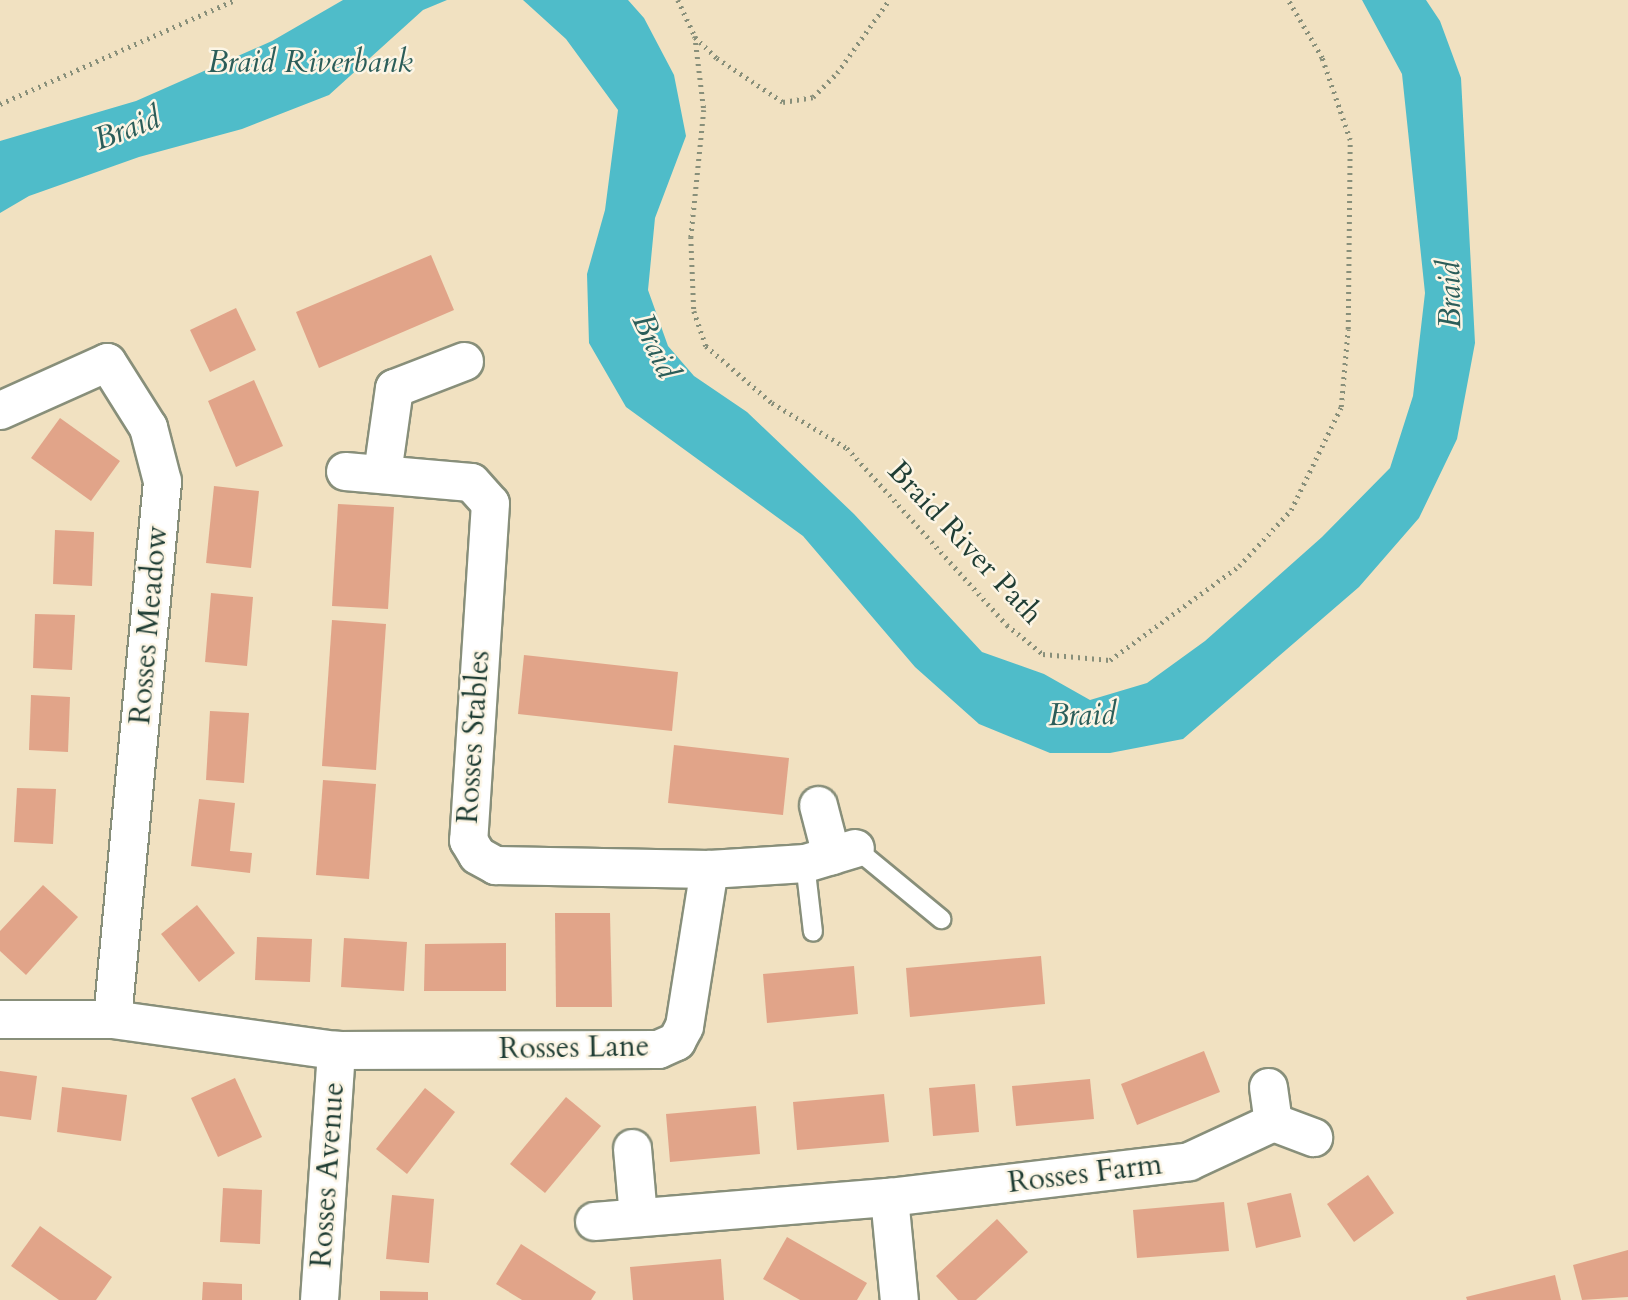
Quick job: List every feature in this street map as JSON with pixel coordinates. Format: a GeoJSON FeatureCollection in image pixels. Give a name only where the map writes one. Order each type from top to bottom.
{"type":"FeatureCollection","features":[{"type":"Feature","properties":{"kind":"street"},"geometry":{"type":"LineString","coordinates":[[382,472],[394,388],[464,361]]}},
{"type":"Feature","properties":{"kind":"street","name":"Rosses Meadow"},"geometry":{"type":"LineString","coordinates":[[0,410],[107,362],[148,427],[162,481],[112,1018]]}},
{"type":"Feature","properties":{"kind":"street","name":"Rosses Stables"},"geometry":{"type":"LineString","coordinates":[[345,471],[382,472],[471,482],[490,503],[468,840],[477,855],[495,865],[709,869],[830,855]]}},
{"type":"Feature","properties":{"kind":"street"},"geometry":{"type":"LineString","coordinates":[[818,805],[830,855]]}},
{"type":"Feature","properties":{"kind":"street","name":"Rosses Lane"},"geometry":{"type":"LineString","coordinates":[[336,1050],[658,1049],[676,1041],[684,1026],[709,869]]}},
{"type":"Feature","properties":{"kind":"street"},"geometry":{"type":"LineString","coordinates":[[0,1018],[112,1018],[336,1050]]}},
{"type":"Feature","properties":{"kind":"street","name":"Rosses Avenue"},"geometry":{"type":"LineString","coordinates":[[319,1300],[336,1050]]}},
{"type":"Feature","properties":{"kind":"street","name":"Rosses Farm"},"geometry":{"type":"LineString","coordinates":[[594,1221],[889,1197],[1189,1161],[1271,1105],[1313,1137]]}},
{"type":"Feature","properties":{"kind":"street"},"geometry":{"type":"LineString","coordinates":[[632,1148],[638,1216]]}},
{"type":"Feature","properties":{"kind":"street"},"geometry":{"type":"LineString","coordinates":[[889,1197],[899,1300]]}},
{"type":"Feature","properties":{"kind":"lane"},"geometry":{"type":"LineString","coordinates":[[813,932],[830,855],[941,919]]}},
{"type":"Feature","properties":{"kind":"path"},"geometry":{"type":"LineString","coordinates":[[0,104],[235,0]]}},
{"type":"Feature","properties":{"kind":"path","name":"Braid River Path"},"geometry":{"type":"LineString","coordinates":[[678,0],[695,36],[704,110],[691,237],[694,311],[706,346],[772,403],[847,448],[1007,625],[1043,654],[1110,660],[1239,566],[1290,510],[1341,407],[1348,329],[1350,140],[1322,58],[1288,0]]}},
{"type":"Feature","properties":{"kind":"path","name":"Braid River Path"},"geometry":{"type":"LineString","coordinates":[[695,36],[717,58],[783,102],[813,97],[837,73],[889,0]]}},
{"type":"Feature","properties":{"kind":"water","name":"Braid Riverbank"},"geometry":{"type":"Polygon","coordinates":[[[343,0],[447,0],[423,10],[329,95],[242,129],[139,157],[29,196],[0,213],[0,141],[136,101],[272,41],[343,0]]]}},
{"type":"Feature","properties":{"kind":"water","name":"Braid"},"geometry":{"type":"Polygon","coordinates":[[[523,0],[628,0],[644,18],[674,75],[686,136],[655,218],[648,290],[668,346],[694,376],[747,412],[854,514],[982,652],[1044,674],[1090,700],[1147,683],[1205,641],[1322,537],[1390,468],[1413,396],[1425,293],[1402,74],[1362,0],[1426,0],[1440,21],[1461,78],[1475,343],[1457,439],[1419,518],[1359,587],[1183,739],[1110,753],[1050,753],[979,724],[915,667],[803,536],[626,407],[589,343],[587,274],[605,210],[618,110],[566,39],[523,0]]]}},
{"type":"Feature","properties":{"kind":"building"},"geometry":{"type":"Polygon","coordinates":[[[431,255],[454,310],[319,368],[296,312],[431,255]]]}},
{"type":"Feature","properties":{"kind":"building"},"geometry":{"type":"Polygon","coordinates":[[[236,308],[256,350],[210,372],[190,330],[236,308]]]}},
{"type":"Feature","properties":{"kind":"building"},"geometry":{"type":"Polygon","coordinates":[[[254,380],[283,446],[236,467],[208,401],[254,380]]]}},
{"type":"Feature","properties":{"kind":"building"},"geometry":{"type":"Polygon","coordinates":[[[60,418],[120,461],[91,501],[31,458],[60,418]]]}},
{"type":"Feature","properties":{"kind":"building"},"geometry":{"type":"Polygon","coordinates":[[[214,486],[259,491],[251,568],[206,563],[214,486]]]}},
{"type":"Feature","properties":{"kind":"building"},"geometry":{"type":"Polygon","coordinates":[[[338,504],[394,507],[388,609],[332,606],[338,504]]]}},
{"type":"Feature","properties":{"kind":"building"},"geometry":{"type":"Polygon","coordinates":[[[55,530],[94,532],[92,586],[53,584],[55,530]]]}},
{"type":"Feature","properties":{"kind":"building"},"geometry":{"type":"Polygon","coordinates":[[[211,593],[253,597],[247,666],[205,662],[211,593]]]}},
{"type":"Feature","properties":{"kind":"building"},"geometry":{"type":"Polygon","coordinates":[[[35,614],[75,615],[72,670],[33,668],[35,614]]]}},
{"type":"Feature","properties":{"kind":"building"},"geometry":{"type":"Polygon","coordinates":[[[332,620],[386,624],[376,770],[322,766],[332,620]]]}},
{"type":"Feature","properties":{"kind":"building"},"geometry":{"type":"Polygon","coordinates":[[[524,655],[678,672],[672,731],[518,714],[524,655]]]}},
{"type":"Feature","properties":{"kind":"building"},"geometry":{"type":"Polygon","coordinates":[[[31,695],[70,697],[68,752],[29,750],[31,695]]]}},
{"type":"Feature","properties":{"kind":"building"},"geometry":{"type":"Polygon","coordinates":[[[210,711],[249,713],[244,783],[206,780],[210,711]]]}},
{"type":"Feature","properties":{"kind":"building"},"geometry":{"type":"Polygon","coordinates":[[[674,745],[789,758],[783,815],[668,803],[674,745]]]}},
{"type":"Feature","properties":{"kind":"building"},"geometry":{"type":"Polygon","coordinates":[[[323,780],[376,784],[369,879],[316,875],[323,780]]]}},
{"type":"Feature","properties":{"kind":"building"},"geometry":{"type":"Polygon","coordinates":[[[17,788],[56,789],[53,844],[14,842],[17,788]]]}},
{"type":"Feature","properties":{"kind":"building"},"geometry":{"type":"Polygon","coordinates":[[[199,799],[235,803],[230,851],[252,853],[250,873],[191,866],[199,799]]]}},
{"type":"Feature","properties":{"kind":"building"},"geometry":{"type":"Polygon","coordinates":[[[43,885],[78,917],[26,975],[0,951],[0,931],[43,885]]]}},
{"type":"Feature","properties":{"kind":"building"},"geometry":{"type":"Polygon","coordinates":[[[197,905],[235,953],[199,982],[161,934],[197,905]]]}},
{"type":"Feature","properties":{"kind":"building"},"geometry":{"type":"Polygon","coordinates":[[[555,913],[610,913],[612,1007],[556,1007],[555,913]]]}},
{"type":"Feature","properties":{"kind":"building"},"geometry":{"type":"Polygon","coordinates":[[[257,937],[312,939],[310,982],[255,980],[257,937]]]}},
{"type":"Feature","properties":{"kind":"building"},"geometry":{"type":"Polygon","coordinates":[[[344,938],[407,942],[404,991],[341,987],[344,938]]]}},
{"type":"Feature","properties":{"kind":"building"},"geometry":{"type":"Polygon","coordinates":[[[506,943],[506,991],[424,991],[425,944],[506,943]]]}},
{"type":"Feature","properties":{"kind":"building"},"geometry":{"type":"Polygon","coordinates":[[[1041,956],[1045,1004],[910,1017],[906,968],[1041,956]]]}},
{"type":"Feature","properties":{"kind":"building"},"geometry":{"type":"Polygon","coordinates":[[[854,966],[858,1014],[767,1023],[763,974],[854,966]]]}},
{"type":"Feature","properties":{"kind":"building"},"geometry":{"type":"Polygon","coordinates":[[[1204,1051],[1220,1092],[1137,1125],[1121,1084],[1204,1051]]]}},
{"type":"Feature","properties":{"kind":"building"},"geometry":{"type":"Polygon","coordinates":[[[0,1071],[37,1076],[31,1120],[0,1116],[0,1071]]]}},
{"type":"Feature","properties":{"kind":"building"},"geometry":{"type":"Polygon","coordinates":[[[235,1078],[262,1137],[218,1157],[191,1098],[235,1078]]]}},
{"type":"Feature","properties":{"kind":"building"},"geometry":{"type":"Polygon","coordinates":[[[1090,1079],[1094,1119],[1016,1126],[1012,1086],[1090,1079]]]}},
{"type":"Feature","properties":{"kind":"building"},"geometry":{"type":"Polygon","coordinates":[[[975,1084],[979,1132],[933,1136],[929,1088],[975,1084]]]}},
{"type":"Feature","properties":{"kind":"building"},"geometry":{"type":"Polygon","coordinates":[[[62,1087],[127,1095],[121,1141],[57,1132],[62,1087]]]}},
{"type":"Feature","properties":{"kind":"building"},"geometry":{"type":"Polygon","coordinates":[[[425,1088],[455,1112],[407,1174],[376,1149],[425,1088]]]}},
{"type":"Feature","properties":{"kind":"building"},"geometry":{"type":"Polygon","coordinates":[[[884,1094],[889,1142],[797,1150],[793,1102],[884,1094]]]}},
{"type":"Feature","properties":{"kind":"building"},"geometry":{"type":"Polygon","coordinates":[[[566,1097],[601,1126],[545,1193],[510,1164],[566,1097]]]}},
{"type":"Feature","properties":{"kind":"building"},"geometry":{"type":"Polygon","coordinates":[[[756,1106],[760,1154],[670,1162],[666,1114],[756,1106]]]}},
{"type":"Feature","properties":{"kind":"building"},"geometry":{"type":"Polygon","coordinates":[[[1368,1175],[1394,1213],[1354,1242],[1327,1204],[1368,1175]]]}},
{"type":"Feature","properties":{"kind":"building"},"geometry":{"type":"Polygon","coordinates":[[[223,1188],[262,1190],[260,1244],[220,1242],[223,1188]]]}},
{"type":"Feature","properties":{"kind":"building"},"geometry":{"type":"Polygon","coordinates":[[[1291,1193],[1301,1237],[1256,1248],[1247,1203],[1291,1193]]]}},
{"type":"Feature","properties":{"kind":"building"},"geometry":{"type":"Polygon","coordinates":[[[392,1195],[434,1199],[429,1263],[386,1259],[392,1195]]]}},
{"type":"Feature","properties":{"kind":"building"},"geometry":{"type":"Polygon","coordinates":[[[1224,1202],[1229,1251],[1137,1258],[1133,1210],[1224,1202]]]}},
{"type":"Feature","properties":{"kind":"building"},"geometry":{"type":"Polygon","coordinates":[[[997,1219],[1028,1252],[976,1300],[958,1300],[936,1276],[997,1219]]]}},
{"type":"Feature","properties":{"kind":"building"},"geometry":{"type":"Polygon","coordinates":[[[40,1226],[112,1277],[96,1300],[59,1300],[11,1266],[40,1226]]]}},
{"type":"Feature","properties":{"kind":"building"},"geometry":{"type":"Polygon","coordinates":[[[787,1237],[867,1283],[857,1300],[800,1300],[763,1279],[787,1237]]]}},
{"type":"Feature","properties":{"kind":"building"},"geometry":{"type":"Polygon","coordinates":[[[521,1244],[596,1292],[591,1300],[522,1300],[496,1284],[521,1244]]]}},
{"type":"Feature","properties":{"kind":"building"},"geometry":{"type":"Polygon","coordinates":[[[1628,1250],[1628,1297],[1582,1300],[1573,1265],[1628,1250]]]}},
{"type":"Feature","properties":{"kind":"building"},"geometry":{"type":"Polygon","coordinates":[[[721,1259],[724,1300],[633,1300],[630,1267],[721,1259]]]}},
{"type":"Feature","properties":{"kind":"building"},"geometry":{"type":"Polygon","coordinates":[[[1555,1275],[1561,1300],[1467,1300],[1466,1297],[1555,1275]]]}},
{"type":"Feature","properties":{"kind":"building"},"geometry":{"type":"Polygon","coordinates":[[[203,1282],[242,1284],[242,1300],[202,1300],[203,1282]]]}},
{"type":"Feature","properties":{"kind":"building"},"geometry":{"type":"Polygon","coordinates":[[[380,1291],[428,1292],[428,1300],[380,1300],[380,1291]]]}}]}
